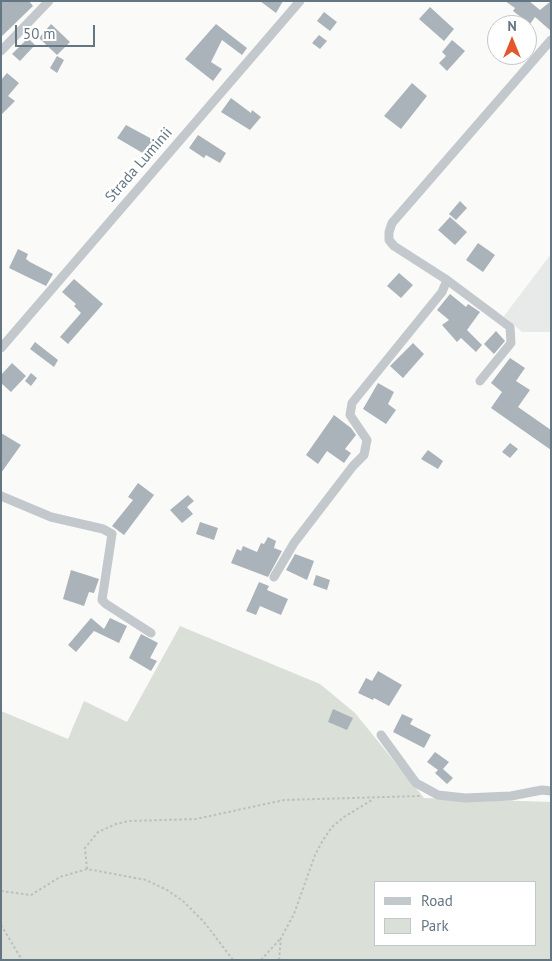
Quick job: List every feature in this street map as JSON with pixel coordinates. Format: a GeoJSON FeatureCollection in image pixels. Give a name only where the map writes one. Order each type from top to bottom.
{"type":"FeatureCollection","features":[{"type":"Feature","properties":{"kind":"street"},"geometry":{"type":"LineString","coordinates":[[1,51],[49,1]]}},
{"type":"Feature","properties":{"kind":"street","name":"Strada Luminii"},"geometry":{"type":"LineString","coordinates":[[1,348],[300,1]]}},
{"type":"Feature","properties":{"kind":"street"},"geometry":{"type":"LineString","coordinates":[[480,381],[511,342],[510,328],[447,280],[394,246],[390,240],[389,232],[392,224],[551,40]]}},
{"type":"Feature","properties":{"kind":"street"},"geometry":{"type":"LineString","coordinates":[[274,577],[294,543],[364,454],[367,440],[350,415],[352,404],[442,292],[447,280]]}},
{"type":"Feature","properties":{"kind":"street"},"geometry":{"type":"LineString","coordinates":[[1,496],[51,517],[104,529],[112,534],[102,600],[151,633]]}},
{"type":"Feature","properties":{"kind":"street"},"geometry":{"type":"LineString","coordinates":[[381,735],[416,783],[438,795],[465,798],[511,796],[542,790],[551,791]]}},
{"type":"Feature","properties":{"kind":"path"},"geometry":{"type":"LineString","coordinates":[[86,869],[85,848],[98,832],[116,824],[196,819],[284,800],[374,799],[420,796]]}},
{"type":"Feature","properties":{"kind":"path"},"geometry":{"type":"LineString","coordinates":[[261,960],[281,938],[294,914],[315,855],[332,827],[344,817],[374,799]]}},
{"type":"Feature","properties":{"kind":"path"},"geometry":{"type":"LineString","coordinates":[[1,891],[31,895],[60,877],[86,869],[146,880],[167,890],[183,901],[204,922],[232,960]]}},
{"type":"Feature","properties":{"kind":"path"},"geometry":{"type":"LineString","coordinates":[[1,925],[22,960]]}},
{"type":"Feature","properties":{"kind":"path"},"geometry":{"type":"LineString","coordinates":[[279,960],[281,938]]}},
{"type":"Feature","properties":{"kind":"shaded area"},"geometry":{"type":"Polygon","coordinates":[[[551,254],[551,332],[522,332],[504,316],[551,254]]]}},
{"type":"Feature","properties":{"kind":"green space"},"geometry":{"type":"Polygon","coordinates":[[[180,626],[320,684],[355,713],[424,798],[551,802],[551,960],[1,960],[1,711],[68,739],[84,701],[127,722],[180,626]]]}},
{"type":"Feature","properties":{"kind":"building"},"geometry":{"type":"Polygon","coordinates":[[[1,1],[29,1],[33,6],[1,37],[1,1]]]}},
{"type":"Feature","properties":{"kind":"building"},"geometry":{"type":"Polygon","coordinates":[[[260,1],[283,1],[276,13],[260,1]]]}},
{"type":"Feature","properties":{"kind":"building"},"geometry":{"type":"Polygon","coordinates":[[[505,1],[529,1],[540,10],[551,1],[551,31],[537,19],[537,15],[518,15],[513,11],[515,8],[505,1]]]}},
{"type":"Feature","properties":{"kind":"building"},"geometry":{"type":"Polygon","coordinates":[[[430,7],[454,29],[444,41],[419,19],[430,7]]]}},
{"type":"Feature","properties":{"kind":"building"},"geometry":{"type":"Polygon","coordinates":[[[324,12],[337,22],[330,31],[317,21],[324,12]]]}},
{"type":"Feature","properties":{"kind":"building"},"geometry":{"type":"Polygon","coordinates":[[[51,24],[70,42],[57,55],[39,38],[51,24]]]}},
{"type":"Feature","properties":{"kind":"building"},"geometry":{"type":"Polygon","coordinates":[[[216,24],[247,48],[242,55],[222,40],[211,62],[222,69],[213,81],[185,59],[216,24]]]}},
{"type":"Feature","properties":{"kind":"building"},"geometry":{"type":"Polygon","coordinates":[[[319,35],[327,41],[320,49],[312,43],[319,35]]]}},
{"type":"Feature","properties":{"kind":"building"},"geometry":{"type":"Polygon","coordinates":[[[28,38],[35,45],[20,61],[12,54],[28,38]]]}},
{"type":"Feature","properties":{"kind":"building"},"geometry":{"type":"Polygon","coordinates":[[[452,40],[465,51],[447,71],[439,63],[446,56],[442,52],[452,40]]]}},
{"type":"Feature","properties":{"kind":"building"},"geometry":{"type":"Polygon","coordinates":[[[57,56],[64,60],[57,73],[50,68],[57,56]]]}},
{"type":"Feature","properties":{"kind":"building"},"geometry":{"type":"Polygon","coordinates":[[[7,73],[19,83],[8,96],[15,101],[1,115],[1,80],[7,73]]]}},
{"type":"Feature","properties":{"kind":"building"},"geometry":{"type":"Polygon","coordinates":[[[412,83],[427,96],[401,129],[384,116],[412,83]]]}},
{"type":"Feature","properties":{"kind":"building"},"geometry":{"type":"Polygon","coordinates":[[[231,98],[251,113],[252,110],[261,117],[250,130],[221,112],[231,98]]]}},
{"type":"Feature","properties":{"kind":"building"},"geometry":{"type":"Polygon","coordinates":[[[126,125],[161,144],[153,159],[117,138],[126,125]]]}},
{"type":"Feature","properties":{"kind":"building"},"geometry":{"type":"Polygon","coordinates":[[[198,135],[226,153],[220,163],[206,155],[204,158],[189,148],[198,135]]]}},
{"type":"Feature","properties":{"kind":"building"},"geometry":{"type":"Polygon","coordinates":[[[460,201],[467,208],[456,220],[449,214],[460,201]]]}},
{"type":"Feature","properties":{"kind":"building"},"geometry":{"type":"Polygon","coordinates":[[[450,217],[467,232],[455,245],[438,230],[450,217]]]}},
{"type":"Feature","properties":{"kind":"building"},"geometry":{"type":"Polygon","coordinates":[[[478,243],[495,255],[483,272],[466,260],[478,243]]]}},
{"type":"Feature","properties":{"kind":"building"},"geometry":{"type":"Polygon","coordinates":[[[18,249],[28,254],[26,259],[30,262],[53,274],[46,286],[9,268],[18,249]]]}},
{"type":"Feature","properties":{"kind":"building"},"geometry":{"type":"Polygon","coordinates":[[[399,273],[413,285],[401,298],[387,286],[399,273]]]}},
{"type":"Feature","properties":{"kind":"building"},"geometry":{"type":"Polygon","coordinates":[[[74,279],[103,304],[68,344],[60,337],[81,313],[74,306],[76,304],[62,292],[74,279]]]}},
{"type":"Feature","properties":{"kind":"building"},"geometry":{"type":"Polygon","coordinates":[[[450,294],[466,307],[468,304],[480,312],[467,330],[482,345],[476,352],[461,338],[457,342],[442,325],[449,320],[437,310],[450,294]]]}},
{"type":"Feature","properties":{"kind":"building"},"geometry":{"type":"Polygon","coordinates":[[[496,331],[505,341],[494,354],[484,344],[496,331]]]}},
{"type":"Feature","properties":{"kind":"building"},"geometry":{"type":"Polygon","coordinates":[[[35,342],[58,360],[54,367],[30,349],[35,342]]]}},
{"type":"Feature","properties":{"kind":"building"},"geometry":{"type":"Polygon","coordinates":[[[413,343],[424,354],[403,378],[390,366],[413,343]]]}},
{"type":"Feature","properties":{"kind":"building"},"geometry":{"type":"Polygon","coordinates":[[[510,358],[525,368],[516,381],[530,390],[518,407],[551,430],[551,450],[491,408],[502,392],[491,383],[510,358]]]}},
{"type":"Feature","properties":{"kind":"building"},"geometry":{"type":"Polygon","coordinates":[[[12,363],[26,376],[11,392],[1,383],[1,375],[12,363]]]}},
{"type":"Feature","properties":{"kind":"building"},"geometry":{"type":"Polygon","coordinates":[[[31,373],[37,378],[31,386],[25,381],[31,373]]]}},
{"type":"Feature","properties":{"kind":"building"},"geometry":{"type":"Polygon","coordinates":[[[378,383],[394,392],[388,404],[396,410],[386,424],[363,409],[378,383]]]}},
{"type":"Feature","properties":{"kind":"building"},"geometry":{"type":"Polygon","coordinates":[[[334,415],[351,428],[356,435],[345,449],[351,453],[344,463],[327,451],[318,464],[306,455],[334,415]]]}},
{"type":"Feature","properties":{"kind":"building"},"geometry":{"type":"Polygon","coordinates":[[[1,433],[21,445],[1,473],[1,433]]]}},
{"type":"Feature","properties":{"kind":"building"},"geometry":{"type":"Polygon","coordinates":[[[510,443],[518,449],[510,458],[502,452],[510,443]]]}},
{"type":"Feature","properties":{"kind":"building"},"geometry":{"type":"Polygon","coordinates":[[[428,450],[443,461],[438,469],[421,459],[428,450]]]}},
{"type":"Feature","properties":{"kind":"building"},"geometry":{"type":"Polygon","coordinates":[[[138,483],[154,495],[124,535],[112,526],[133,500],[128,497],[138,483]]]}},
{"type":"Feature","properties":{"kind":"building"},"geometry":{"type":"Polygon","coordinates":[[[188,495],[194,501],[187,507],[193,514],[182,523],[170,510],[188,495]]]}},
{"type":"Feature","properties":{"kind":"building"},"geometry":{"type":"Polygon","coordinates":[[[200,522],[218,528],[214,540],[196,534],[200,522]]]}},
{"type":"Feature","properties":{"kind":"building"},"geometry":{"type":"Polygon","coordinates":[[[268,537],[276,541],[274,548],[282,551],[268,577],[231,563],[237,549],[241,551],[243,546],[257,552],[261,543],[264,544],[268,537]]]}},
{"type":"Feature","properties":{"kind":"building"},"geometry":{"type":"Polygon","coordinates":[[[295,554],[314,561],[307,580],[286,570],[295,554]]]}},
{"type":"Feature","properties":{"kind":"building"},"geometry":{"type":"Polygon","coordinates":[[[71,570],[99,579],[94,593],[89,592],[84,606],[63,599],[71,570]]]}},
{"type":"Feature","properties":{"kind":"building"},"geometry":{"type":"Polygon","coordinates":[[[316,575],[330,580],[327,590],[313,585],[316,575]]]}},
{"type":"Feature","properties":{"kind":"building"},"geometry":{"type":"Polygon","coordinates":[[[259,582],[269,586],[267,590],[288,599],[281,615],[260,606],[256,615],[246,611],[259,582]]]}},
{"type":"Feature","properties":{"kind":"building"},"geometry":{"type":"Polygon","coordinates":[[[91,618],[104,629],[110,618],[127,626],[119,643],[94,631],[76,652],[68,645],[91,618]]]}},
{"type":"Feature","properties":{"kind":"building"},"geometry":{"type":"Polygon","coordinates":[[[141,634],[158,643],[150,658],[157,661],[151,671],[129,658],[141,634]]]}},
{"type":"Feature","properties":{"kind":"building"},"geometry":{"type":"Polygon","coordinates":[[[378,671],[402,685],[389,706],[374,698],[373,700],[358,693],[366,678],[372,681],[378,671]]]}},
{"type":"Feature","properties":{"kind":"building"},"geometry":{"type":"Polygon","coordinates":[[[333,709],[353,718],[347,730],[328,722],[333,709]]]}},
{"type":"Feature","properties":{"kind":"building"},"geometry":{"type":"Polygon","coordinates":[[[402,714],[413,719],[410,724],[431,735],[424,748],[393,732],[402,714]]]}},
{"type":"Feature","properties":{"kind":"building"},"geometry":{"type":"Polygon","coordinates":[[[435,752],[449,762],[443,769],[453,778],[447,784],[435,773],[438,770],[427,762],[435,752]]]}}]}
